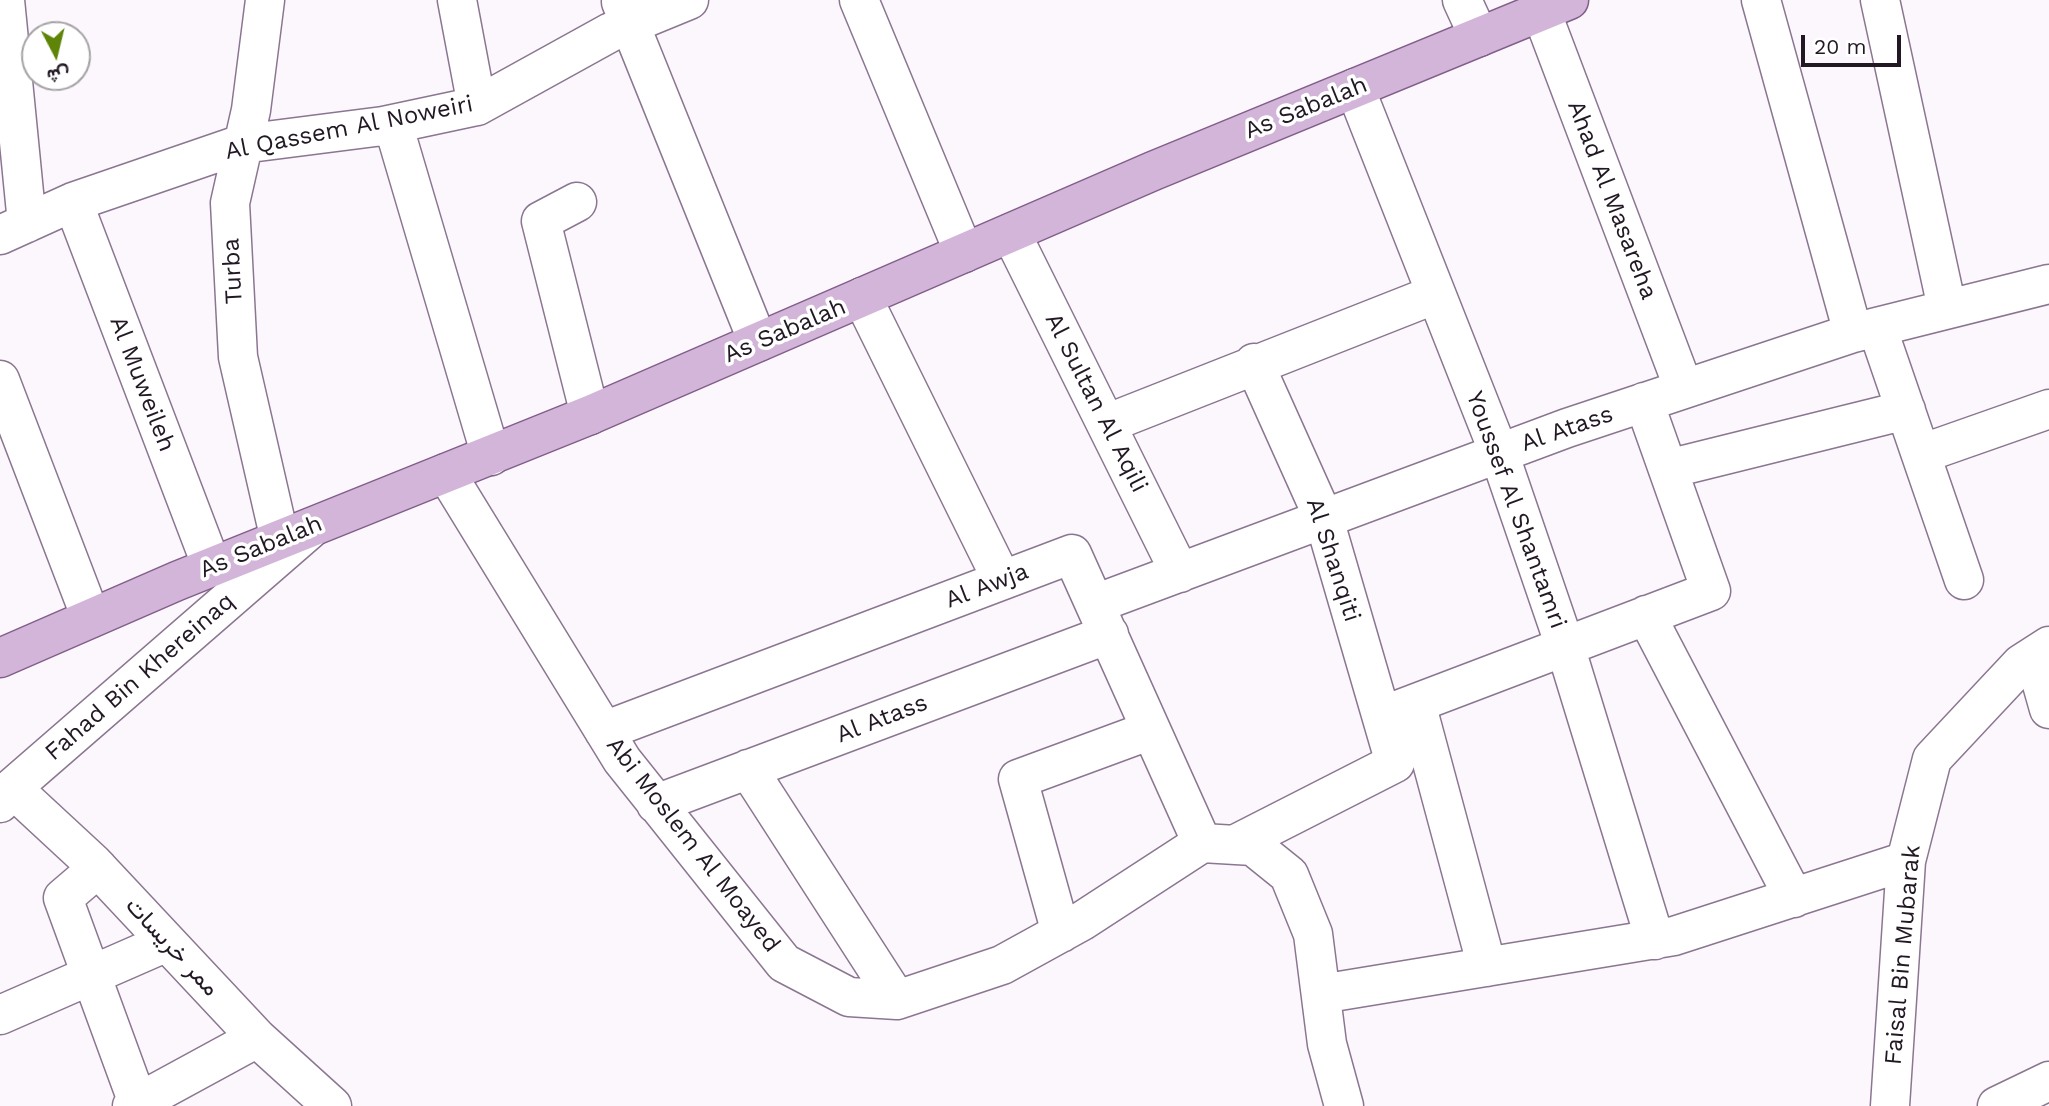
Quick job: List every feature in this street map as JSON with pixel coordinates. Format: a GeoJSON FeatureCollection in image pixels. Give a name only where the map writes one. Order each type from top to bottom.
{"type":"FeatureCollection","features":[{"type":"Feature","properties":{"kind":"main road","name":"As Sabalah"},"geometry":{"type":"LineString","coordinates":[[0,658],[212,567],[590,415],[1011,233],[1555,6]]}},
{"type":"Feature","properties":{"kind":"street"},"geometry":{"type":"LineString","coordinates":[[5,0],[13,229]]}},
{"type":"Feature","properties":{"kind":"street","name":"Turba"},"geometry":{"type":"LineString","coordinates":[[264,0],[251,110],[230,203],[238,357],[297,533]]}},
{"type":"Feature","properties":{"kind":"street"},"geometry":{"type":"LineString","coordinates":[[457,0],[477,106]]}},
{"type":"Feature","properties":{"kind":"street","name":"Al Qassem Al Noweiri"},"geometry":{"type":"LineString","coordinates":[[13,229],[73,202],[242,144],[393,124],[477,106],[624,12],[689,0]]}},
{"type":"Feature","properties":{"kind":"street"},"geometry":{"type":"LineString","coordinates":[[859,0],[964,253]]}},
{"type":"Feature","properties":{"kind":"street"},"geometry":{"type":"LineString","coordinates":[[1462,0],[1479,37]]}},
{"type":"Feature","properties":{"kind":"street"},"geometry":{"type":"LineString","coordinates":[[1761,0],[1865,330],[1906,410],[1964,580]]}},
{"type":"Feature","properties":{"kind":"street"},"geometry":{"type":"LineString","coordinates":[[1880,0],[1947,308]]}},
{"type":"Feature","properties":{"kind":"street","name":"Ahad Al Masareha"},"geometry":{"type":"LineString","coordinates":[[1555,6],[1684,389]]}},
{"type":"Feature","properties":{"kind":"street"},"geometry":{"type":"LineString","coordinates":[[624,12],[758,342]]}},
{"type":"Feature","properties":{"kind":"street","name":"Youssef Al Shantamri"},"geometry":{"type":"LineString","coordinates":[[1354,88],[1499,453],[1565,646],[1655,940]]}},
{"type":"Feature","properties":{"kind":"street"},"geometry":{"type":"LineString","coordinates":[[393,124],[491,456]]}},
{"type":"Feature","properties":{"kind":"street","name":"Al Muweileh"},"geometry":{"type":"LineString","coordinates":[[73,202],[212,567]]}},
{"type":"Feature","properties":{"kind":"street"},"geometry":{"type":"LineString","coordinates":[[577,202],[541,220],[590,415]]}},
{"type":"Feature","properties":{"kind":"street","name":"Al Sultan Al Aqili"},"geometry":{"type":"LineString","coordinates":[[1011,233],[1181,573]]}},
{"type":"Feature","properties":{"kind":"street","name":"Al Atass"},"geometry":{"type":"LineString","coordinates":[[656,804],[748,769],[1102,619],[1181,573],[1499,453],[1644,402],[1865,330],[2049,284]]}},
{"type":"Feature","properties":{"kind":"street"},"geometry":{"type":"LineString","coordinates":[[1106,424],[1254,363],[1436,294]]}},
{"type":"Feature","properties":{"kind":"street"},"geometry":{"type":"LineString","coordinates":[[862,297],[1002,580]]}},
{"type":"Feature","properties":{"kind":"street","name":"Al Shanqiti"},"geometry":{"type":"LineString","coordinates":[[1254,363],[1324,519],[1399,709],[1487,967]]}},
{"type":"Feature","properties":{"kind":"street"},"geometry":{"type":"LineString","coordinates":[[0,380],[91,618]]}},
{"type":"Feature","properties":{"kind":"street"},"geometry":{"type":"LineString","coordinates":[[1399,709],[1711,591],[1644,402]]}},
{"type":"Feature","properties":{"kind":"street"},"geometry":{"type":"LineString","coordinates":[[1921,454],[2049,409]]}},
{"type":"Feature","properties":{"kind":"street"},"geometry":{"type":"LineString","coordinates":[[1668,469],[1906,410]]}},
{"type":"Feature","properties":{"kind":"street","name":"Abi Moslem Al Moayed"},"geometry":{"type":"LineString","coordinates":[[446,473],[604,730],[656,804],[784,963],[849,998],[897,1000],[1002,965],[1218,844],[1395,763]]}},
{"type":"Feature","properties":{"kind":"street","name":"Fahad Bin Khereinaq"},"geometry":{"type":"LineString","coordinates":[[6,795],[297,533]]}},
{"type":"Feature","properties":{"kind":"street","name":"Al Awja"},"geometry":{"type":"LineString","coordinates":[[604,730],[1072,554],[1151,730],[1218,844]]}},
{"type":"Feature","properties":{"kind":"street"},"geometry":{"type":"LineString","coordinates":[[1646,615],[1794,898]]}},
{"type":"Feature","properties":{"kind":"street"},"geometry":{"type":"LineString","coordinates":[[2042,651],[2049,709]]}},
{"type":"Feature","properties":{"kind":"street","name":"Faisal Bin Mubarak"},"geometry":{"type":"LineString","coordinates":[[1890,1106],[1906,861],[1932,759],[2021,664],[2042,651]]}},
{"type":"Feature","properties":{"kind":"street","name":"Al Shanqiti"},"geometry":{"type":"LineString","coordinates":[[1395,763],[1399,709]]}},
{"type":"Feature","properties":{"kind":"street"},"geometry":{"type":"LineString","coordinates":[[1061,933],[1018,779],[1151,730]]}},
{"type":"Feature","properties":{"kind":"street"},"geometry":{"type":"LineString","coordinates":[[748,769],[897,1000]]}},
{"type":"Feature","properties":{"kind":"street","name":"ممر خريسات"},"geometry":{"type":"LineString","coordinates":[[6,795],[98,869],[257,1038],[332,1106]]}},
{"type":"Feature","properties":{"kind":"street"},"geometry":{"type":"LineString","coordinates":[[1218,844],[1254,846],[1289,875],[1313,934],[1327,1044],[1344,1106]]}},
{"type":"Feature","properties":{"kind":"street"},"geometry":{"type":"LineString","coordinates":[[1321,994],[1655,940],[1906,861]]}},
{"type":"Feature","properties":{"kind":"street"},"geometry":{"type":"LineString","coordinates":[[98,869],[63,898],[135,1104],[257,1038]]}},
{"type":"Feature","properties":{"kind":"street"},"geometry":{"type":"LineString","coordinates":[[0,1015],[167,942]]}},
{"type":"Feature","properties":{"kind":"street"},"geometry":{"type":"LineString","coordinates":[[1997,1106],[2049,1081]]}}]}
